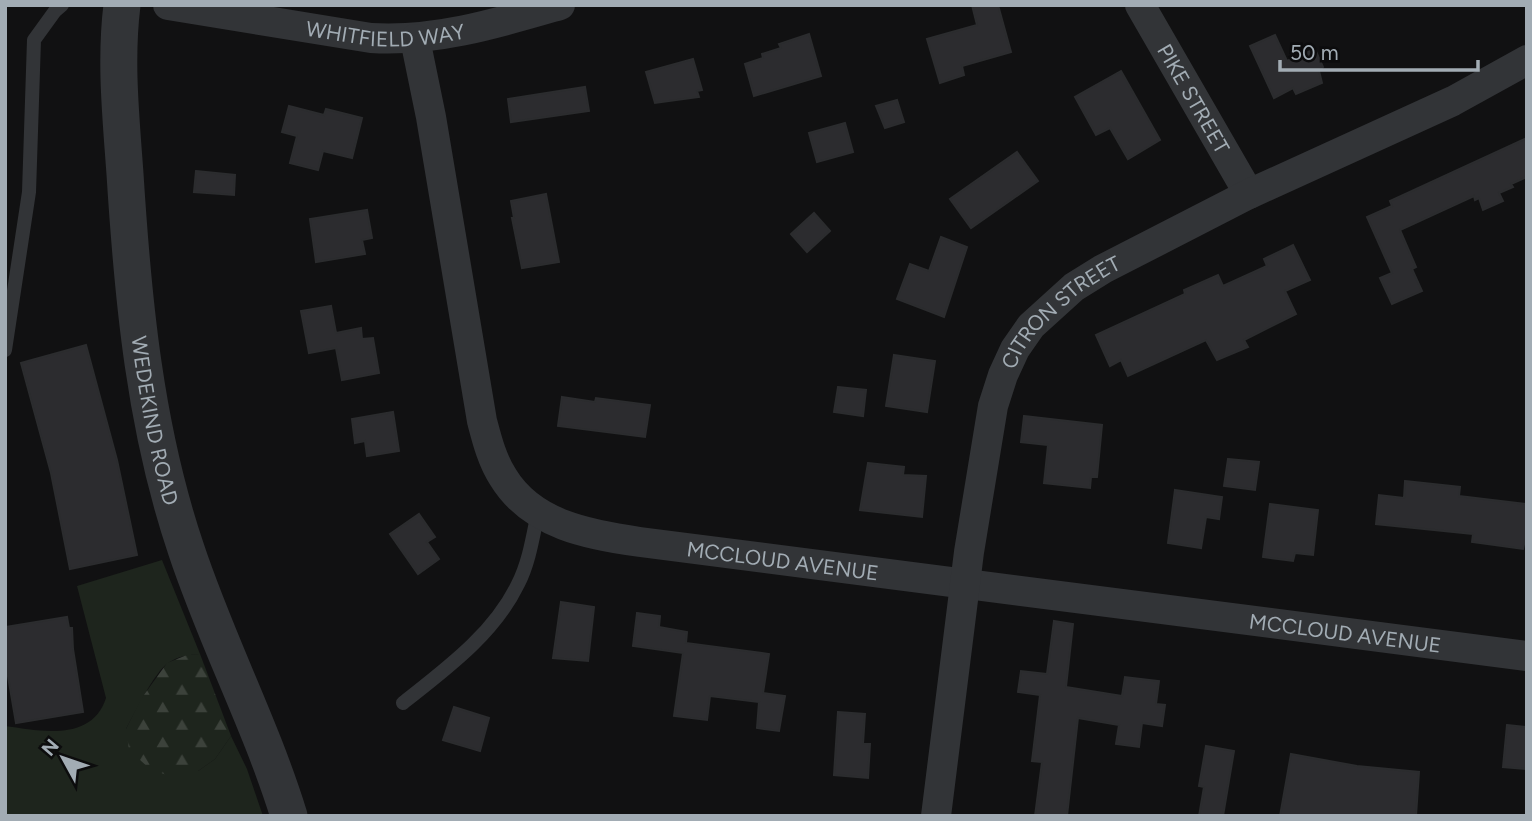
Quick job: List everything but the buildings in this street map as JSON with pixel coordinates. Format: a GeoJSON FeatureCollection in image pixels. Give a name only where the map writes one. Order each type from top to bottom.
{"type":"FeatureCollection","features":[{"type":"Feature","properties":{"kind":"street","name":"WEDEKIND ROAD"},"geometry":{"type":"LineString","coordinates":[[122,5],[119,68],[130,242],[144,374],[155,435],[186,549],[217,633],[264,744],[289,816]]}},
{"type":"Feature","properties":{"kind":"street","name":"WHITFIELD WAY"},"geometry":{"type":"LineString","coordinates":[[168,5],[371,38],[415,39],[456,32],[560,5]]}},
{"type":"Feature","properties":{"kind":"street","name":"PIKE STREET"},"geometry":{"type":"LineString","coordinates":[[1140,5],[1249,194]]}},
{"type":"Feature","properties":{"kind":"street","name":"MCCLOUD AVENUE"},"geometry":{"type":"LineString","coordinates":[[415,39],[431,117],[482,421],[491,452],[503,478],[518,496],[538,512],[566,527],[594,535],[1527,656]]}},
{"type":"Feature","properties":{"kind":"street","name":"CITRON STREET"},"geometry":{"type":"LineString","coordinates":[[936,816],[965,583],[993,406],[1015,349],[1031,326],[1074,287],[1103,269],[1249,194],[1453,101],[1527,60]]}},
{"type":"Feature","properties":{"kind":"lane"},"geometry":{"type":"LineString","coordinates":[[5,350],[29,192],[34,40],[62,5]]}},
{"type":"Feature","properties":{"kind":"lane"},"geometry":{"type":"LineString","coordinates":[[403,703],[493,625],[519,584],[538,512]]}},
{"type":"Feature","properties":{"kind":"green space"},"geometry":{"type":"Polygon","coordinates":[[[162,560],[200,654],[176,659],[163,668],[145,693],[126,729],[198,771],[215,759],[231,736],[247,769],[263,816],[5,816],[5,726],[49,731],[77,728],[89,722],[99,712],[106,698],[77,586],[162,560]]]}},
{"type":"Feature","properties":{"kind":"green space"},"geometry":{"type":"Polygon","coordinates":[[[200,654],[231,736],[215,759],[198,771],[175,778],[150,769],[129,750],[126,729],[141,699],[167,663],[187,655],[200,654]]]}}]}
